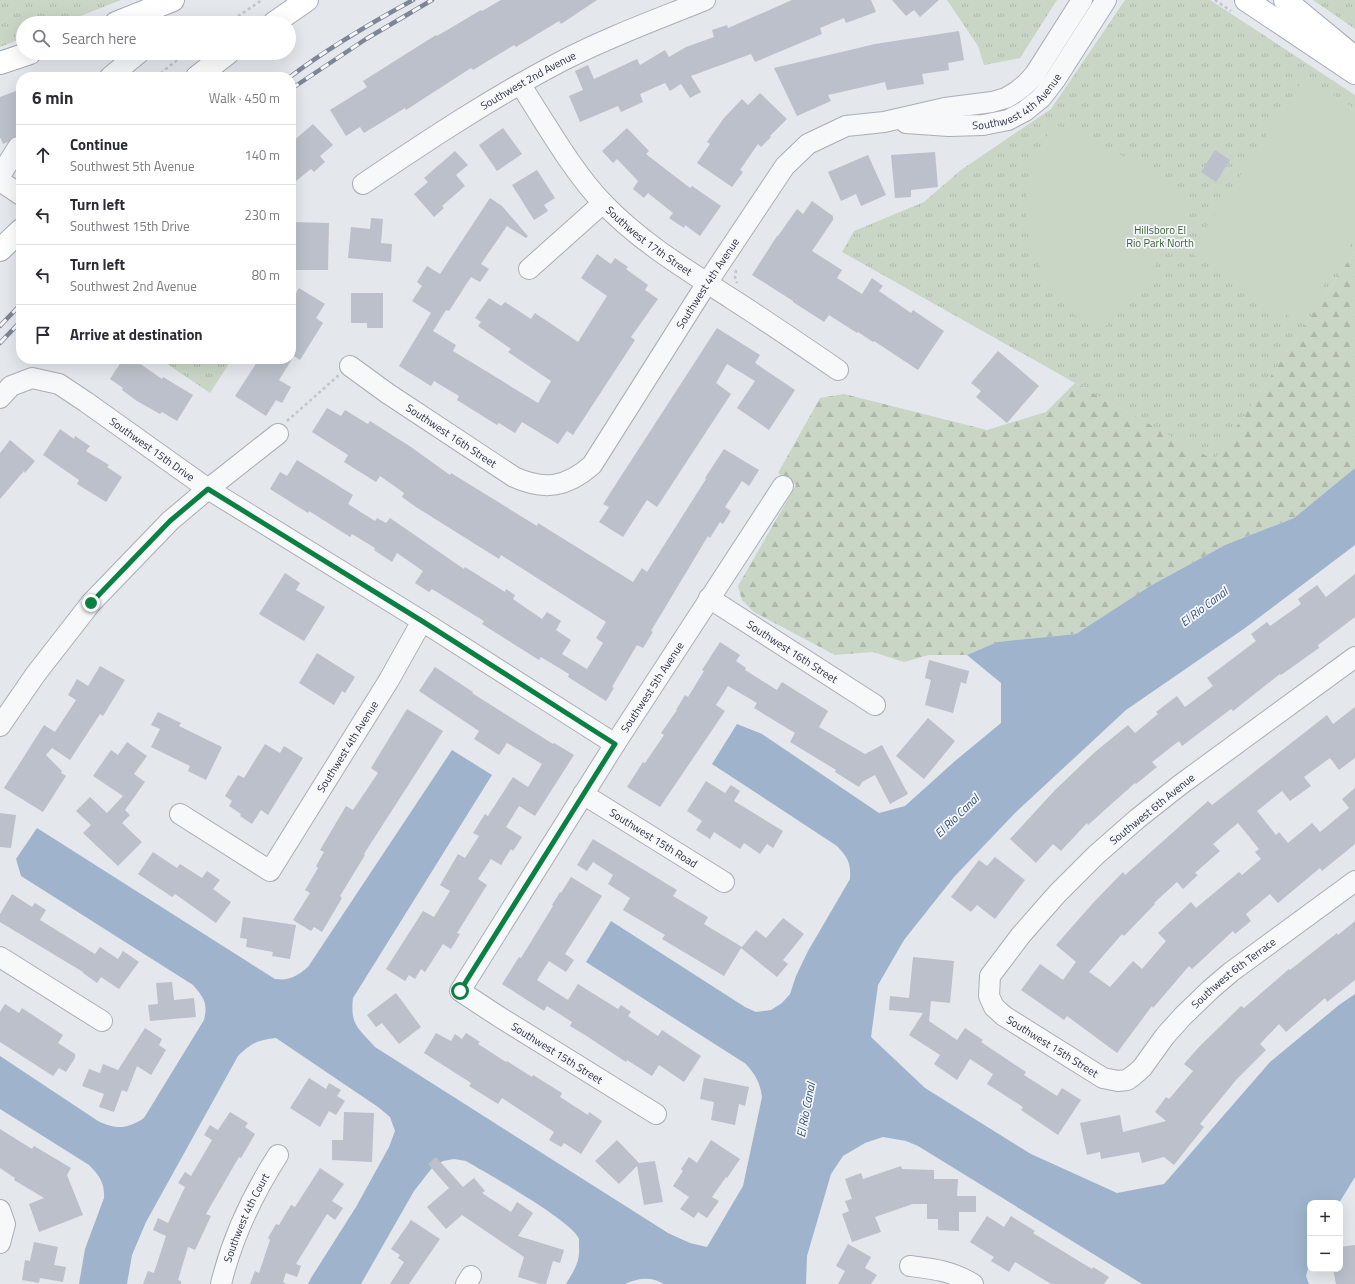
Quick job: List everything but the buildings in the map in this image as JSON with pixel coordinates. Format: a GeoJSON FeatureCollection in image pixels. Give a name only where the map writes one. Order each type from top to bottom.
{"type":"FeatureCollection","features":[{"type":"Feature","properties":{"kind":"main road"},"geometry":{"type":"LineString","coordinates":[[145,16],[173,0]]}},
{"type":"Feature","properties":{"kind":"main road"},"geometry":{"type":"LineString","coordinates":[[284,16],[307,0]]}},
{"type":"Feature","properties":{"kind":"main road"},"geometry":{"type":"LineString","coordinates":[[1246,0],[1355,73]]}},
{"type":"Feature","properties":{"kind":"main road"},"geometry":{"type":"LineString","coordinates":[[1285,0],[1355,58]]}},
{"type":"Feature","properties":{"kind":"main road"},"geometry":{"type":"LineString","coordinates":[[0,63],[16,58]]}},
{"type":"Feature","properties":{"kind":"main road"},"geometry":{"type":"LineString","coordinates":[[203,72],[219,60]]}},
{"type":"Feature","properties":{"kind":"main road"},"geometry":{"type":"LineString","coordinates":[[0,250],[16,235]]}},
{"type":"Feature","properties":{"kind":"street","name":"Southwest 2nd Avenue"},"geometry":{"type":"LineString","coordinates":[[363,184],[435,136],[520,84],[594,45],[705,0]]}},
{"type":"Feature","properties":{"kind":"street","name":"Southwest 4th Avenue"},"geometry":{"type":"LineString","coordinates":[[947,117],[1006,98],[1026,84],[1035,74],[1082,0]]}},
{"type":"Feature","properties":{"kind":"street","name":"Southwest 4th Avenue"},"geometry":{"type":"LineString","coordinates":[[561,483],[569,481],[582,474],[592,465],[707,283],[785,166],[808,144],[846,126],[947,117],[995,123],[1008,120],[1025,112],[1041,98],[1055,80],[1106,0]]}},
{"type":"Feature","properties":{"kind":"street"},"geometry":{"type":"LineString","coordinates":[[116,72],[131,60]]}},
{"type":"Feature","properties":{"kind":"street","name":"Southwest 17th Street"},"geometry":{"type":"LineString","coordinates":[[520,84],[567,157],[585,182],[603,203],[651,245],[838,370]]}},
{"type":"Feature","properties":{"kind":"street"},"geometry":{"type":"LineString","coordinates":[[992,102],[995,123]]}},
{"type":"Feature","properties":{"kind":"street"},"geometry":{"type":"LineString","coordinates":[[0,176],[16,150]]}},
{"type":"Feature","properties":{"kind":"street"},"geometry":{"type":"LineString","coordinates":[[0,181],[16,191]]}},
{"type":"Feature","properties":{"kind":"street"},"geometry":{"type":"LineString","coordinates":[[529,268],[603,203]]}},
{"type":"Feature","properties":{"kind":"street","name":"Southwest 16th Street"},"geometry":{"type":"LineString","coordinates":[[350,366],[387,393],[514,477],[527,483],[541,485],[561,483]]}},
{"type":"Feature","properties":{"kind":"street","name":"Southwest 15th Drive"},"geometry":{"type":"LineString","coordinates":[[0,398],[11,386],[32,378],[59,384],[208,489],[422,621],[615,744]]}},
{"type":"Feature","properties":{"kind":"street"},"geometry":{"type":"LineString","coordinates":[[0,726],[35,675],[91,603],[170,521],[278,434]]}},
{"type":"Feature","properties":{"kind":"street","name":"Southwest 5th Avenue"},"geometry":{"type":"LineString","coordinates":[[460,991],[583,794],[783,486]]}},
{"type":"Feature","properties":{"kind":"street","name":"Southwest 16th Street"},"geometry":{"type":"LineString","coordinates":[[709,598],[875,705]]}},
{"type":"Feature","properties":{"kind":"street","name":"Southwest 4th Avenue"},"geometry":{"type":"LineString","coordinates":[[180,814],[270,871],[389,680],[422,621]]}},
{"type":"Feature","properties":{"kind":"street","name":"Southwest 6th Avenue"},"geometry":{"type":"LineString","coordinates":[[989,996],[990,976],[1012,947],[1058,894],[1096,855],[1137,819],[1180,786],[1355,657]]}},
{"type":"Feature","properties":{"kind":"street","name":"Southwest 15th Road"},"geometry":{"type":"LineString","coordinates":[[583,794],[724,882]]}},
{"type":"Feature","properties":{"kind":"street","name":"Southwest 6th Terrace"},"geometry":{"type":"LineString","coordinates":[[1126,1080],[1142,1068],[1178,1021],[1211,989],[1231,972],[1355,881]]}},
{"type":"Feature","properties":{"kind":"street"},"geometry":{"type":"LineString","coordinates":[[0,957],[102,1021]]}},
{"type":"Feature","properties":{"kind":"street","name":"Southwest 15th Street"},"geometry":{"type":"LineString","coordinates":[[460,991],[656,1114]]}},
{"type":"Feature","properties":{"kind":"street","name":"Southwest 15th Street"},"geometry":{"type":"LineString","coordinates":[[989,996],[994,1007],[1004,1016],[1103,1078],[1118,1081],[1126,1080]]}},
{"type":"Feature","properties":{"kind":"street","name":"Southwest 4th Court"},"geometry":{"type":"LineString","coordinates":[[221,1284],[237,1233],[256,1193],[278,1155]]}},
{"type":"Feature","properties":{"kind":"street"},"geometry":{"type":"LineString","coordinates":[[0,1210],[4,1224],[0,1244]]}},
{"type":"Feature","properties":{"kind":"street"},"geometry":{"type":"LineString","coordinates":[[910,1266],[942,1270],[965,1279],[973,1284]]}},
{"type":"Feature","properties":{"kind":"path"},"geometry":{"type":"LineString","coordinates":[[238,16],[262,0]]}},
{"type":"Feature","properties":{"kind":"path"},"geometry":{"type":"LineString","coordinates":[[162,72],[177,60]]}},
{"type":"Feature","properties":{"kind":"path"},"geometry":{"type":"LineString","coordinates":[[278,434],[281,427],[326,385],[350,366]]}},
{"type":"Feature","properties":{"kind":"green space"},"geometry":{"type":"Polygon","coordinates":[[[0,0],[121,0],[81,16],[16,16],[16,41],[0,47],[0,0]]]}},
{"type":"Feature","properties":{"kind":"green space"},"geometry":{"type":"Polygon","coordinates":[[[947,0],[1057,0],[1020,58],[984,65],[978,46],[947,0]]]}},
{"type":"Feature","properties":{"kind":"green space","name":"Hillsboro El Rio Park North"},"geometry":{"type":"Polygon","coordinates":[[[1125,0],[1210,0],[1355,95],[1355,251],[1214,461],[842,252],[854,231],[924,202],[961,170],[1051,109],[1125,0]]]}},
{"type":"Feature","properties":{"kind":"green space"},"geometry":{"type":"Polygon","coordinates":[[[1313,0],[1355,0],[1355,29],[1313,0]]]}},
{"type":"Feature","properties":{"kind":"green space"},"geometry":{"type":"Polygon","coordinates":[[[1305,76],[1355,109],[1355,238],[1299,323],[1190,252],[1305,76]]]}},
{"type":"Feature","properties":{"kind":"green space"},"geometry":{"type":"Polygon","coordinates":[[[1054,124],[1123,156],[1186,197],[1191,212],[1148,276],[1100,333],[1068,310],[1046,280],[1032,250],[1026,218],[1027,183],[1035,156],[1054,124]]]}},
{"type":"Feature","properties":{"kind":"green space"},"geometry":{"type":"Polygon","coordinates":[[[1355,251],[1355,468],[1294,518],[1225,545],[1150,586],[1076,634],[997,642],[967,655],[929,655],[904,662],[873,652],[835,655],[754,612],[742,600],[738,586],[796,485],[778,473],[820,398],[844,394],[987,430],[1046,412],[1075,383],[1214,460],[1355,251]]]}},
{"type":"Feature","properties":{"kind":"green space"},"geometry":{"type":"Polygon","coordinates":[[[167,364],[229,364],[210,393],[167,364]]]}},
{"type":"Feature","properties":{"kind":"water","name":"El Rio Canal"},"geometry":{"type":"Polygon","coordinates":[[[1355,468],[1355,545],[1245,628],[1126,710],[1015,813],[954,877],[904,940],[878,985],[871,1037],[925,1088],[1031,1154],[1117,1193],[1164,1184],[1270,1062],[1339,1005],[1355,994],[1355,1177],[1341,1200],[1307,1200],[1306,1276],[1309,1284],[1142,1284],[918,1146],[906,1141],[883,1137],[865,1143],[843,1156],[831,1174],[807,1256],[806,1284],[664,1284],[659,1281],[644,1279],[635,1280],[625,1284],[566,1284],[576,1267],[579,1253],[579,1239],[573,1231],[562,1221],[509,1186],[466,1161],[454,1159],[443,1161],[432,1168],[414,1191],[361,1284],[308,1284],[356,1207],[389,1147],[395,1131],[390,1117],[378,1107],[276,1038],[255,1043],[238,1056],[146,1222],[132,1255],[127,1284],[79,1284],[85,1249],[104,1198],[102,1184],[96,1172],[89,1165],[0,1109],[0,1056],[98,1121],[116,1127],[127,1126],[144,1118],[204,1020],[206,1009],[202,997],[193,985],[21,876],[16,859],[37,828],[275,979],[285,979],[297,975],[308,967],[452,750],[492,775],[353,998],[352,1007],[356,1026],[375,1047],[668,1233],[690,1243],[707,1247],[743,1186],[762,1097],[759,1083],[746,1064],[586,962],[611,921],[745,1007],[756,1012],[771,1010],[782,1003],[790,994],[796,976],[808,951],[850,879],[850,869],[846,857],[837,846],[712,764],[737,724],[762,734],[879,813],[905,806],[955,761],[1001,723],[1001,683],[967,655],[997,642],[1076,634],[1150,586],[1225,545],[1294,518],[1355,468]]]}},
{"type":"Feature","properties":{"kind":"railway"},"geometry":{"type":"LineString","coordinates":[[296,73],[350,36],[413,0]]}},
{"type":"Feature","properties":{"kind":"railway"},"geometry":{"type":"LineString","coordinates":[[296,86],[366,39],[432,0]]}},
{"type":"Feature","properties":{"kind":"railway"},"geometry":{"type":"LineString","coordinates":[[0,326],[16,309]]}},
{"type":"Feature","properties":{"kind":"railway"},"geometry":{"type":"LineString","coordinates":[[0,343],[16,326]]}},
{"type":"Feature","properties":{"kind":"route"},"geometry":{"type":"LineString","coordinates":[[91,603],[170,521],[208,489],[422,621],[615,744],[460,991]]}}]}
